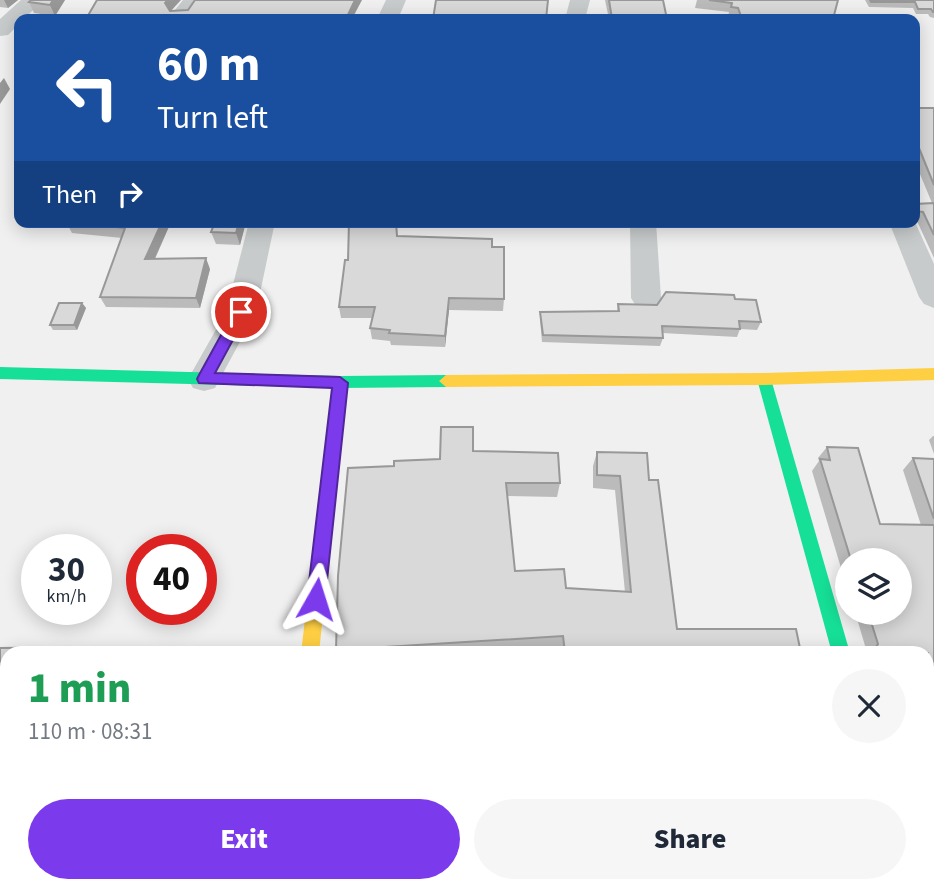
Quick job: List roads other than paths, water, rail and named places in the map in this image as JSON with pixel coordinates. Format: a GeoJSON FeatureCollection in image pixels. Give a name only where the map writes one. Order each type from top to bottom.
{"type":"FeatureCollection","features":[{"type":"Feature","properties":{"kind":"street"},"geometry":{"type":"LineString","coordinates":[[18,14],[33,0]]}},
{"type":"Feature","properties":{"kind":"street"},"geometry":{"type":"LineString","coordinates":[[0,30],[14,17]]}},
{"type":"Feature","properties":{"kind":"street"},"geometry":{"type":"LineString","coordinates":[[204,379],[241,312],[261,228]]}},
{"type":"Feature","properties":{"kind":"street"},"geometry":{"type":"LineString","coordinates":[[643,228],[646,298]]}},
{"type":"Feature","properties":{"kind":"street"},"geometry":{"type":"LineString","coordinates":[[905,228],[934,297]]}},
{"type":"Feature","properties":{"kind":"street"},"geometry":{"type":"LineString","coordinates":[[0,373],[340,383],[764,379],[934,374]]}},
{"type":"Feature","properties":{"kind":"street"},"geometry":{"type":"LineString","coordinates":[[764,379],[839,646]]}},
{"type":"Feature","properties":{"kind":"street"},"geometry":{"type":"LineString","coordinates":[[311,646],[340,383]]}}]}
